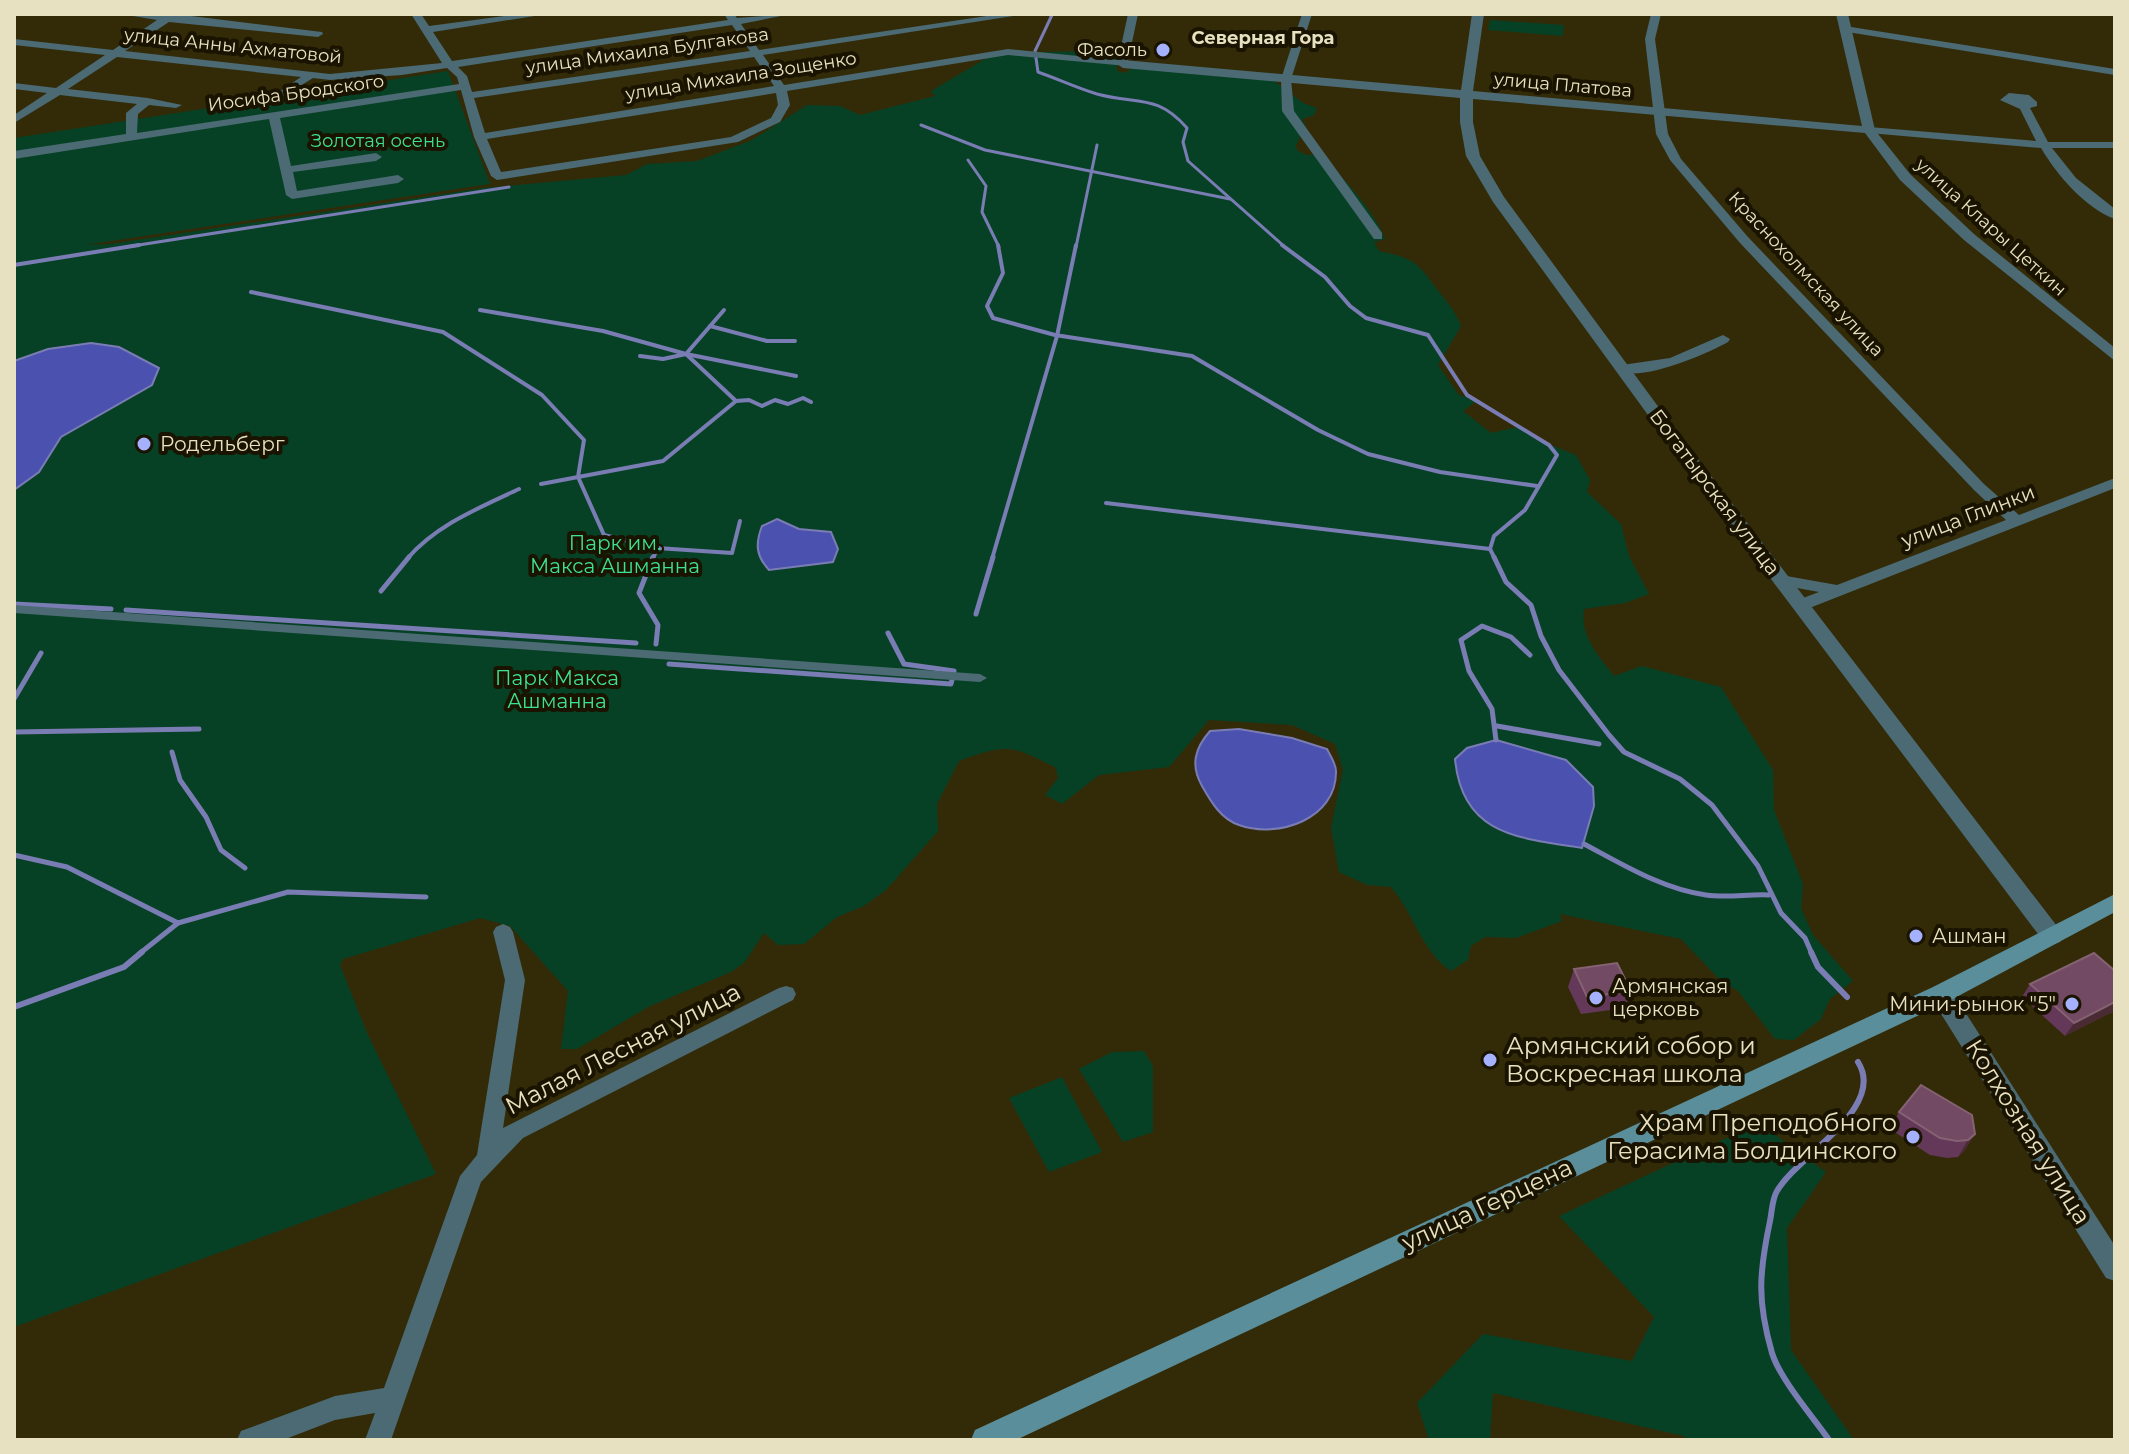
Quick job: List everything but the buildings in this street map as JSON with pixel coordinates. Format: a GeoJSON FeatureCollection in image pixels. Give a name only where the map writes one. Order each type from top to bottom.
{"type":"FeatureCollection","features":[{"type":"Feature","properties":{"kind":"main road","name":"улица Герцена"},"geometry":{"type":"LineString","coordinates":[[985,1440],[1941,994],[2115,902]]}},
{"type":"Feature","properties":{"kind":"street"},"geometry":{"type":"LineString","coordinates":[[126,14],[170,16],[318,34]]}},
{"type":"Feature","properties":{"kind":"street"},"geometry":{"type":"LineString","coordinates":[[416,14],[448,63],[462,76],[480,137],[497,176],[734,140],[776,120],[784,105],[781,88],[731,18]]}},
{"type":"Feature","properties":{"kind":"street"},"geometry":{"type":"LineString","coordinates":[[426,30],[542,14]]}},
{"type":"Feature","properties":{"kind":"street","name":"улица Анны Ахматовой"},"geometry":{"type":"LineString","coordinates":[[14,42],[330,77],[402,72],[731,18],[786,14]]}},
{"type":"Feature","properties":{"kind":"street","name":"улица Михаила Булгакова"},"geometry":{"type":"LineString","coordinates":[[467,91],[755,54],[1021,14]]}},
{"type":"Feature","properties":{"kind":"street"},"geometry":{"type":"LineString","coordinates":[[1123,64],[1133,14]]}},
{"type":"Feature","properties":{"kind":"street"},"geometry":{"type":"LineString","coordinates":[[1307,14],[1286,79],[1288,111],[1378,236]]}},
{"type":"Feature","properties":{"kind":"street","name":"Богатырская улица"},"geometry":{"type":"LineString","coordinates":[[1478,14],[1468,95],[1469,137],[1478,167],[1622,369],[2052,936]]}},
{"type":"Feature","properties":{"kind":"street","name":"Краснохолмская улица"},"geometry":{"type":"LineString","coordinates":[[1656,14],[1650,39],[1662,134],[1676,160],[1744,240],[1979,487],[2016,521]]}},
{"type":"Feature","properties":{"kind":"street","name":"улица Клары Цеткин"},"geometry":{"type":"LineString","coordinates":[[1842,14],[1869,130],[1905,177],[1969,237],[2115,356]]}},
{"type":"Feature","properties":{"kind":"street"},"geometry":{"type":"LineString","coordinates":[[14,120],[170,16]]}},
{"type":"Feature","properties":{"kind":"street"},"geometry":{"type":"LineString","coordinates":[[1845,29],[2115,72]]}},
{"type":"Feature","properties":{"kind":"street","name":"улица Платова"},"geometry":{"type":"LineString","coordinates":[[1008,52],[2042,145],[2115,145]]}},
{"type":"Feature","properties":{"kind":"street","name":"улица Михаила Зощенко"},"geometry":{"type":"LineString","coordinates":[[480,137],[1008,52]]}},
{"type":"Feature","properties":{"kind":"street"},"geometry":{"type":"LineString","coordinates":[[284,93],[314,73]]}},
{"type":"Feature","properties":{"kind":"street"},"geometry":{"type":"LineString","coordinates":[[14,86],[176,105]]}},
{"type":"Feature","properties":{"kind":"street","name":"Иосифа Бродского"},"geometry":{"type":"LineString","coordinates":[[14,155],[131,134],[467,91]]}},
{"type":"Feature","properties":{"kind":"street"},"geometry":{"type":"LineString","coordinates":[[131,134],[132,113],[148,101]]}},
{"type":"Feature","properties":{"kind":"street"},"geometry":{"type":"LineString","coordinates":[[2024,106],[2042,145],[2071,182],[2115,215]]}},
{"type":"Feature","properties":{"kind":"street"},"geometry":{"type":"LineString","coordinates":[[273,114],[292,195],[398,179]]}},
{"type":"Feature","properties":{"kind":"street"},"geometry":{"type":"LineString","coordinates":[[285,170],[376,157]]}},
{"type":"Feature","properties":{"kind":"street"},"geometry":{"type":"LineString","coordinates":[[1622,369],[1663,365],[1695,357],[1723,339]]}},
{"type":"Feature","properties":{"kind":"street","name":"улица Глинки"},"geometry":{"type":"LineString","coordinates":[[1801,605],[2115,483]]}},
{"type":"Feature","properties":{"kind":"street"},"geometry":{"type":"LineString","coordinates":[[1781,580],[1836,590]]}},
{"type":"Feature","properties":{"kind":"street"},"geometry":{"type":"LineString","coordinates":[[14,609],[980,678]]}},
{"type":"Feature","properties":{"kind":"street"},"geometry":{"type":"LineString","coordinates":[[378,1440],[454,1217],[471,1176],[488,1155],[515,980],[503,932]]}},
{"type":"Feature","properties":{"kind":"street","name":"Малая Лесная улица"},"geometry":{"type":"LineString","coordinates":[[488,1155],[515,1131],[786,994]]}},
{"type":"Feature","properties":{"kind":"street","name":"Колхозная улица"},"geometry":{"type":"LineString","coordinates":[[1941,994],[2115,1269]]}},
{"type":"Feature","properties":{"kind":"street"},"geometry":{"type":"LineString","coordinates":[[250,1440],[335,1408],[394,1398]]}},
{"type":"Feature","properties":{"kind":"green space"},"geometry":{"type":"Polygon","coordinates":[[[1490,20],[1564,25],[1563,36],[1488,30],[1490,20]]]}},
{"type":"Feature","properties":{"kind":"green space","name":"Парк Макса Ашманна"},"geometry":{"type":"Polygon","coordinates":[[[1090,51],[1117,58],[1117,71],[1125,73],[1133,68],[1273,80],[1303,103],[1317,108],[1314,115],[1302,119],[1306,127],[1296,145],[1297,150],[1306,155],[1324,154],[1379,227],[1385,239],[1374,242],[1379,251],[1407,259],[1418,266],[1453,310],[1461,326],[1438,365],[1459,395],[1478,400],[1463,411],[1491,433],[1522,426],[1541,441],[1576,455],[1590,480],[1587,492],[1621,524],[1629,556],[1649,594],[1625,603],[1584,609],[1585,628],[1597,653],[1614,676],[1642,666],[1721,687],[1773,770],[1774,810],[1803,884],[1801,908],[1813,935],[1853,981],[1830,999],[1821,1019],[1794,1040],[1775,1039],[1738,991],[1721,981],[1681,939],[1560,914],[1562,921],[1516,938],[1485,937],[1471,946],[1468,960],[1451,971],[1425,943],[1391,887],[1367,885],[1339,872],[1331,828],[1343,770],[1335,744],[1292,725],[1209,720],[1169,767],[1099,775],[1062,804],[1045,795],[1058,778],[1056,768],[1019,751],[999,749],[959,761],[937,804],[938,831],[886,890],[864,906],[837,917],[804,944],[778,945],[764,933],[744,963],[731,972],[650,1006],[577,1049],[561,1049],[568,991],[510,926],[480,918],[343,959],[340,965],[367,1033],[436,1174],[14,1327],[14,138],[448,71],[490,184],[85,245],[110,244],[483,188],[626,175],[647,164],[697,161],[752,140],[807,105],[840,106],[860,115],[935,96],[931,91],[995,53],[1090,51]]]}},
{"type":"Feature","properties":{"kind":"green space"},"geometry":{"type":"Polygon","coordinates":[[[1144,1051],[1153,1066],[1153,1132],[1123,1142],[1079,1069],[1112,1052],[1144,1051]]]}},
{"type":"Feature","properties":{"kind":"green space"},"geometry":{"type":"Polygon","coordinates":[[[1062,1077],[1102,1152],[1049,1172],[1009,1098],[1062,1077]]]}},
{"type":"Feature","properties":{"kind":"green space"},"geometry":{"type":"Polygon","coordinates":[[[1759,1123],[1826,1172],[1787,1228],[1791,1350],[1854,1440],[1685,1440],[1684,1436],[1493,1393],[1490,1440],[1429,1440],[1417,1403],[1483,1334],[1632,1361],[1654,1317],[1559,1216],[1759,1123]]]}},
{"type":"Feature","properties":{"kind":"shaded area"},"geometry":{"type":"Polygon","coordinates":[[[91,343],[119,347],[159,368],[152,385],[61,437],[39,472],[14,490],[14,361],[48,349],[91,343]]]}},
{"type":"Feature","properties":{"kind":"shaded area"},"geometry":{"type":"Polygon","coordinates":[[[777,519],[799,529],[831,532],[838,549],[833,562],[769,570],[759,555],[758,538],[762,526],[777,519]]]}},
{"type":"Feature","properties":{"kind":"shaded area"},"geometry":{"type":"Polygon","coordinates":[[[1239,729],[1292,738],[1327,749],[1336,771],[1334,788],[1327,802],[1316,813],[1287,827],[1254,829],[1227,819],[1202,786],[1195,764],[1201,744],[1210,731],[1239,729]]]}},
{"type":"Feature","properties":{"kind":"shaded area"},"geometry":{"type":"Polygon","coordinates":[[[1496,740],[1566,760],[1593,787],[1594,806],[1582,848],[1536,841],[1497,828],[1481,818],[1469,804],[1460,784],[1455,759],[1467,748],[1496,740]]]}},
{"type":"Feature","properties":{"kind":"waterway"},"geometry":{"type":"LineString","coordinates":[[1045,14],[1052,15],[1035,51],[1038,72],[1097,94],[1145,102],[1165,109],[1187,128],[1183,142],[1188,161],[1285,247]]}},
{"type":"Feature","properties":{"kind":"waterway"},"geometry":{"type":"LineString","coordinates":[[921,125],[985,150],[1092,171]]}},
{"type":"Feature","properties":{"kind":"waterway"},"geometry":{"type":"LineString","coordinates":[[1092,171],[1097,145]]}},
{"type":"Feature","properties":{"kind":"waterway"},"geometry":{"type":"LineString","coordinates":[[968,160],[986,186],[982,212],[999,247]]}},
{"type":"Feature","properties":{"kind":"waterway"},"geometry":{"type":"LineString","coordinates":[[1076,247],[1092,171]]}},
{"type":"Feature","properties":{"kind":"waterway"},"geometry":{"type":"LineString","coordinates":[[1092,171],[1230,199]]}},
{"type":"Feature","properties":{"kind":"waterway"},"geometry":{"type":"LineString","coordinates":[[126,247],[509,187]]}},
{"type":"Feature","properties":{"kind":"waterway"},"geometry":{"type":"LineString","coordinates":[[14,265],[139,245]]}},
{"type":"Feature","properties":{"kind":"waterway"},"geometry":{"type":"LineString","coordinates":[[998,245],[1003,273],[987,306],[993,318],[1057,335]]}},
{"type":"Feature","properties":{"kind":"waterway"},"geometry":{"type":"LineString","coordinates":[[1057,335],[1076,245]]}},
{"type":"Feature","properties":{"kind":"waterway"},"geometry":{"type":"LineString","coordinates":[[1282,245],[1325,277],[1350,306],[1366,318],[1428,335],[1467,395],[1549,445],[1557,455],[1525,510],[1494,536],[1490,549]]}},
{"type":"Feature","properties":{"kind":"waterway"},"geometry":{"type":"LineString","coordinates":[[251,292],[443,332],[542,395],[584,440],[578,477]]}},
{"type":"Feature","properties":{"kind":"waterway"},"geometry":{"type":"LineString","coordinates":[[480,310],[603,331],[686,354]]}},
{"type":"Feature","properties":{"kind":"waterway"},"geometry":{"type":"LineString","coordinates":[[710,326],[724,310]]}},
{"type":"Feature","properties":{"kind":"waterway"},"geometry":{"type":"LineString","coordinates":[[686,354],[710,326]]}},
{"type":"Feature","properties":{"kind":"waterway"},"geometry":{"type":"LineString","coordinates":[[710,326],[767,341],[795,341]]}},
{"type":"Feature","properties":{"kind":"waterway"},"geometry":{"type":"LineString","coordinates":[[992,559],[1057,335]]}},
{"type":"Feature","properties":{"kind":"waterway"},"geometry":{"type":"LineString","coordinates":[[1057,335],[1192,356],[1318,430],[1368,454],[1440,472],[1537,486]]}},
{"type":"Feature","properties":{"kind":"waterway"},"geometry":{"type":"LineString","coordinates":[[640,356],[663,359],[686,354]]}},
{"type":"Feature","properties":{"kind":"waterway"},"geometry":{"type":"LineString","coordinates":[[686,354],[796,376]]}},
{"type":"Feature","properties":{"kind":"waterway"},"geometry":{"type":"LineString","coordinates":[[686,354],[736,401]]}},
{"type":"Feature","properties":{"kind":"waterway"},"geometry":{"type":"LineString","coordinates":[[736,401],[749,400],[762,406],[775,400],[788,404],[803,398],[811,402]]}},
{"type":"Feature","properties":{"kind":"waterway"},"geometry":{"type":"LineString","coordinates":[[578,477],[663,461],[736,401]]}},
{"type":"Feature","properties":{"kind":"waterway"},"geometry":{"type":"LineString","coordinates":[[541,484],[578,477]]}},
{"type":"Feature","properties":{"kind":"waterway"},"geometry":{"type":"LineString","coordinates":[[578,477],[604,535],[657,548]]}},
{"type":"Feature","properties":{"kind":"waterway"},"geometry":{"type":"LineString","coordinates":[[407,559],[445,527],[519,489]]}},
{"type":"Feature","properties":{"kind":"waterway"},"geometry":{"type":"LineString","coordinates":[[1106,503],[1490,549]]}},
{"type":"Feature","properties":{"kind":"waterway"},"geometry":{"type":"LineString","coordinates":[[657,548],[732,553],[740,521]]}},
{"type":"Feature","properties":{"kind":"waterway"},"geometry":{"type":"LineString","coordinates":[[653,559],[657,548]]}},
{"type":"Feature","properties":{"kind":"waterway"},"geometry":{"type":"LineString","coordinates":[[1490,549],[1494,557]]}},
{"type":"Feature","properties":{"kind":"waterway"},"geometry":{"type":"LineString","coordinates":[[381,591],[409,557]]}},
{"type":"Feature","properties":{"kind":"waterway"},"geometry":{"type":"LineString","coordinates":[[653,557],[639,593],[658,625],[656,644]]}},
{"type":"Feature","properties":{"kind":"waterway"},"geometry":{"type":"LineString","coordinates":[[976,614],[993,557]]}},
{"type":"Feature","properties":{"kind":"waterway"},"geometry":{"type":"LineString","coordinates":[[1494,557],[1506,582],[1531,605],[1541,636],[1559,670],[1609,735],[1624,752],[1680,779],[1712,805],[1758,866],[1781,913],[1805,938],[1812,954]]}},
{"type":"Feature","properties":{"kind":"waterway"},"geometry":{"type":"LineString","coordinates":[[14,604],[111,609]]}},
{"type":"Feature","properties":{"kind":"waterway"},"geometry":{"type":"LineString","coordinates":[[126,610],[636,643]]}},
{"type":"Feature","properties":{"kind":"waterway"},"geometry":{"type":"LineString","coordinates":[[1496,740],[1492,709],[1469,671],[1461,640],[1482,626],[1511,637],[1530,655]]}},
{"type":"Feature","properties":{"kind":"waterway"},"geometry":{"type":"LineString","coordinates":[[669,664],[951,684],[954,671],[904,664],[888,633]]}},
{"type":"Feature","properties":{"kind":"waterway"},"geometry":{"type":"LineString","coordinates":[[14,699],[41,653]]}},
{"type":"Feature","properties":{"kind":"waterway"},"geometry":{"type":"LineString","coordinates":[[1497,726],[1599,744]]}},
{"type":"Feature","properties":{"kind":"waterway"},"geometry":{"type":"LineString","coordinates":[[14,732],[199,729]]}},
{"type":"Feature","properties":{"kind":"waterway"},"geometry":{"type":"LineString","coordinates":[[172,752],[180,780],[206,817],[221,850],[245,868]]}},
{"type":"Feature","properties":{"kind":"waterway"},"geometry":{"type":"LineString","coordinates":[[1584,844],[1643,875],[1690,892],[1714,896],[1769,895]]}},
{"type":"Feature","properties":{"kind":"waterway"},"geometry":{"type":"LineString","coordinates":[[14,855],[67,867],[178,923]]}},
{"type":"Feature","properties":{"kind":"waterway"},"geometry":{"type":"LineString","coordinates":[[178,923],[288,892],[426,897]]}},
{"type":"Feature","properties":{"kind":"waterway"},"geometry":{"type":"LineString","coordinates":[[139,954],[178,923]]}},
{"type":"Feature","properties":{"kind":"waterway"},"geometry":{"type":"LineString","coordinates":[[14,1007],[124,967],[142,952]]}},
{"type":"Feature","properties":{"kind":"waterway"},"geometry":{"type":"LineString","coordinates":[[1811,952],[1818,967],[1847,997]]}},
{"type":"Feature","properties":{"kind":"waterway"},"geometry":{"type":"LineString","coordinates":[[1829,1440],[1789,1386],[1772,1353],[1762,1302],[1762,1272],[1775,1194],[1851,1114],[1861,1096],[1864,1079],[1858,1062]]}},
{"type":"Feature","properties":{"kind":"place","name":"Фасоль"},"geometry":{"type":"Point","coordinates":[1163,50]}},
{"type":"Feature","properties":{"kind":"place","name":"Родельберг"},"geometry":{"type":"Point","coordinates":[144,444]}},
{"type":"Feature","properties":{"kind":"place","name":"Ашман"},"geometry":{"type":"Point","coordinates":[1916,936]}},
{"type":"Feature","properties":{"kind":"place","name":"Армянская церковь"},"geometry":{"type":"Point","coordinates":[1596,998]}},
{"type":"Feature","properties":{"kind":"place","name":"Мини-рынок \"5\""},"geometry":{"type":"Point","coordinates":[2072,1004]}},
{"type":"Feature","properties":{"kind":"place","name":"Армянский собор и Воскресная школа"},"geometry":{"type":"Point","coordinates":[1490,1060]}},
{"type":"Feature","properties":{"kind":"place","name":"Храм Преподобного Герасима Болдинского"},"geometry":{"type":"Point","coordinates":[1913,1137]}},
{"type":"Feature","properties":{"kind":"district","name":"Северная Гора"},"geometry":{"type":"Point","coordinates":[1263,38]}},
{"type":"Feature","properties":{"kind":"park label","name":"Золотая осень"},"geometry":{"type":"Point","coordinates":[378,141]}},
{"type":"Feature","properties":{"kind":"park label","name":"Парк им. Макса Ашманна"},"geometry":{"type":"Point","coordinates":[615,554]}}]}
